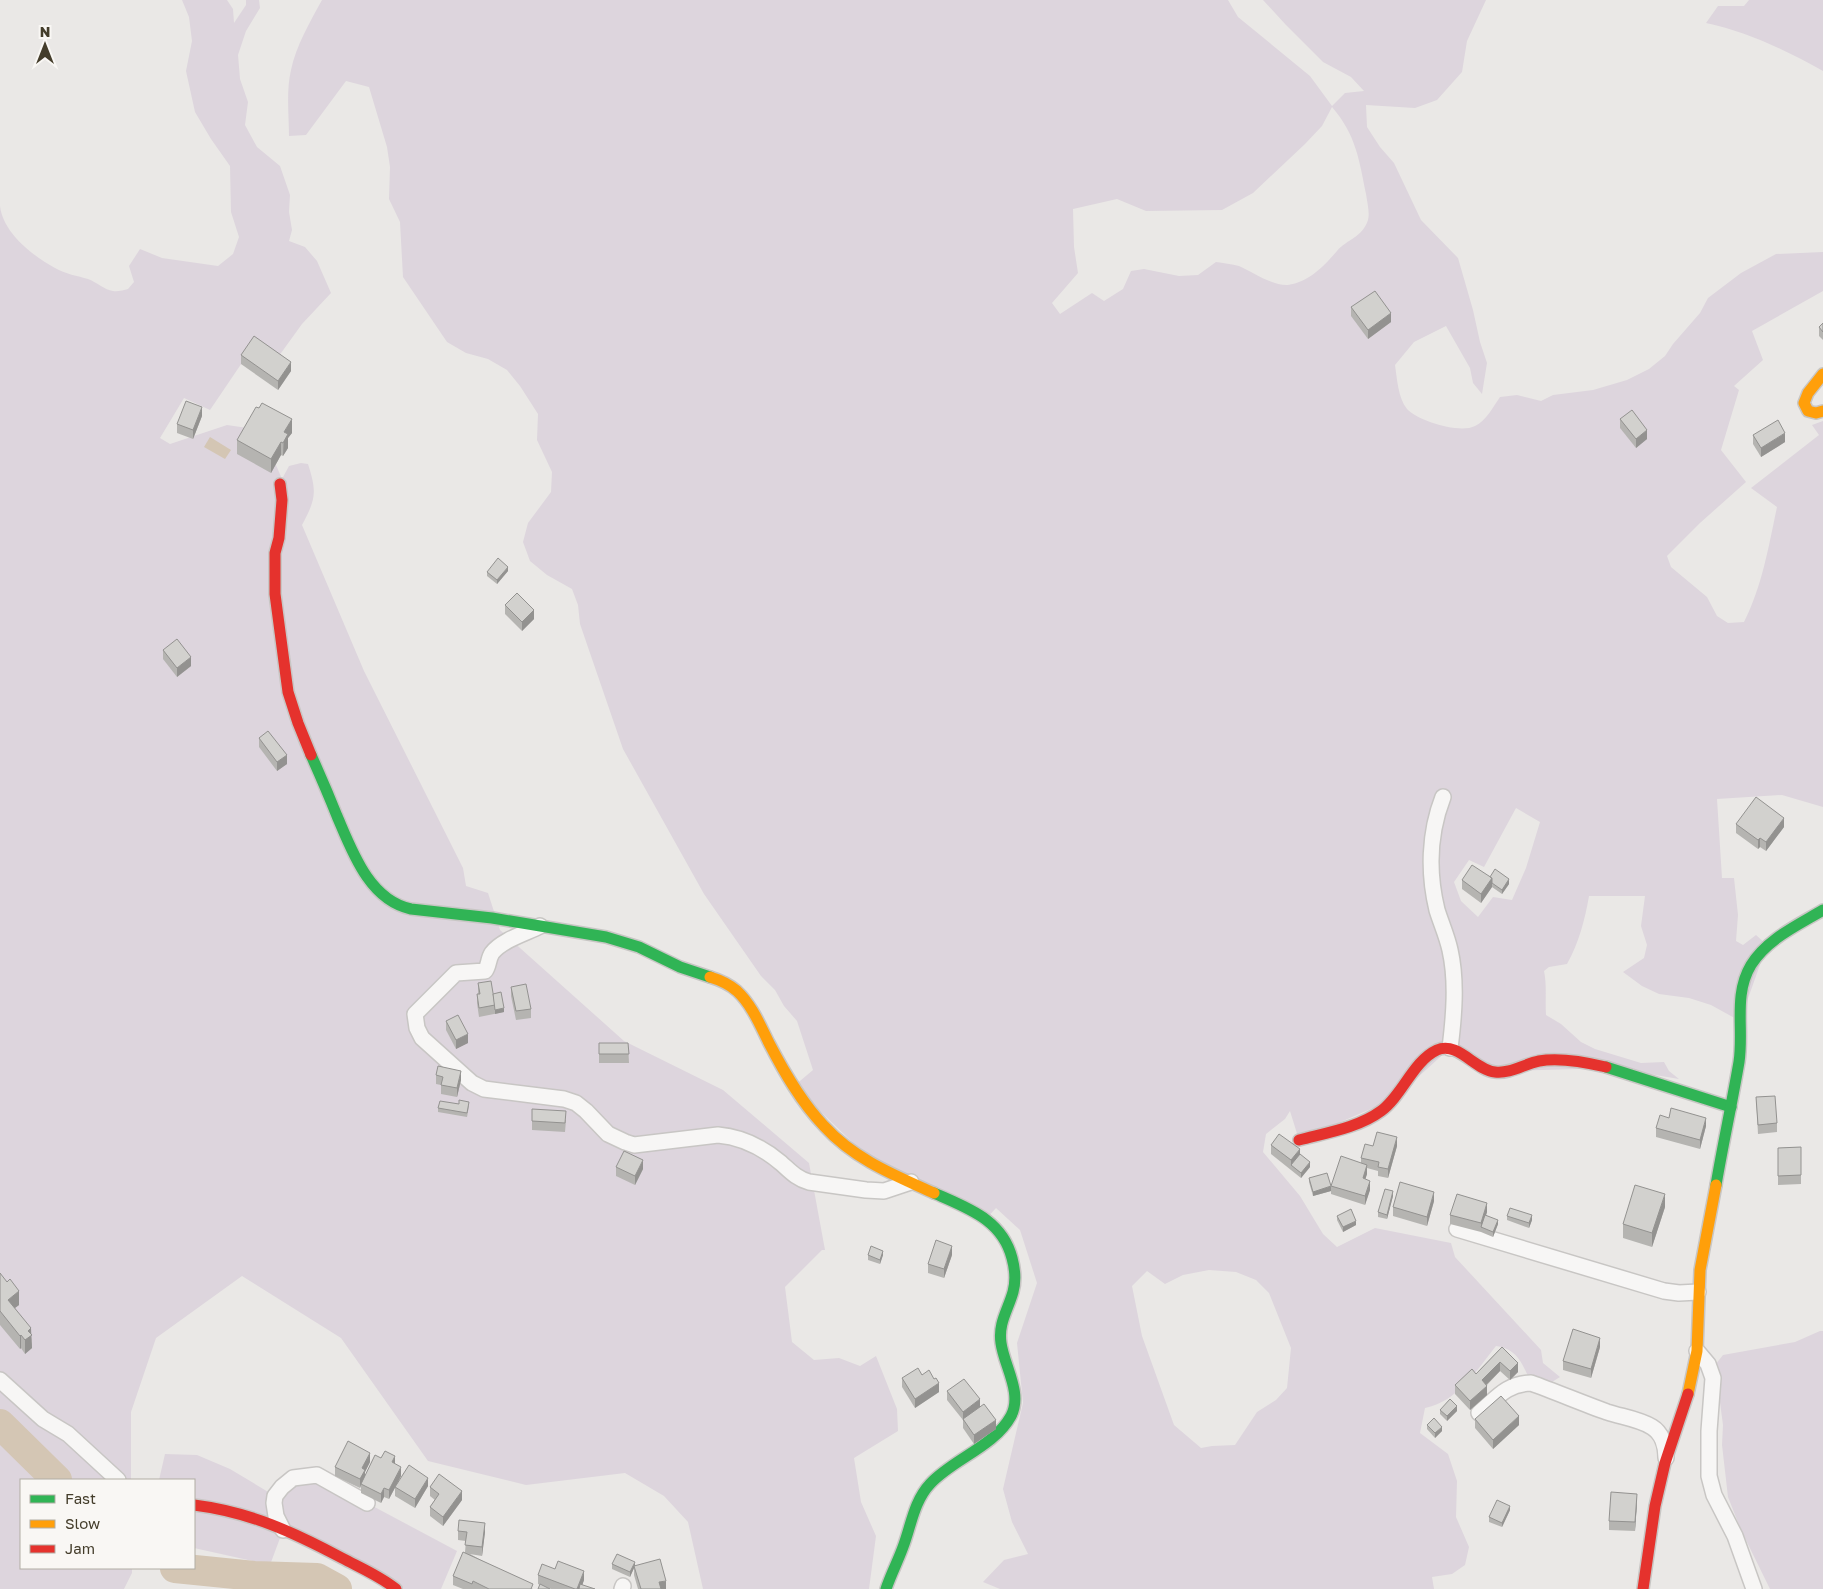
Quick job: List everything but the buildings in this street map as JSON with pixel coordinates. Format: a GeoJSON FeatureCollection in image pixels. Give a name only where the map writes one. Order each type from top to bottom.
{"type":"FeatureCollection","features":[{"type":"Feature","properties":{"kind":"street"},"geometry":{"type":"LineString","coordinates":[[1823,374],[1808,393],[1804,404],[1808,412],[1816,413],[1823,411]]}},
{"type":"Feature","properties":{"kind":"street"},"geometry":{"type":"LineString","coordinates":[[280,484],[281,516],[279,538],[275,553],[274,578],[288,692],[298,723],[354,856],[364,874],[377,890],[402,907],[540,926],[602,936],[625,942],[736,989],[748,1003],[780,1063],[801,1097],[820,1121],[843,1145],[859,1158],[976,1212],[994,1225],[1006,1241],[1016,1275],[1015,1292],[1002,1316],[1000,1331],[1001,1349],[1015,1402],[1013,1412],[1008,1421],[995,1435],[942,1472],[928,1486],[920,1500],[886,1589]]}},
{"type":"Feature","properties":{"kind":"street"},"geometry":{"type":"LineString","coordinates":[[1443,798],[1433,830],[1433,887],[1437,910],[1450,950],[1454,980],[1453,1026],[1450,1048]]}},
{"type":"Feature","properties":{"kind":"street"},"geometry":{"type":"LineString","coordinates":[[1642,1589],[1655,1506],[1666,1463],[1690,1392],[1697,1351],[1698,1292],[1704,1242],[1740,1061],[1741,990],[1747,972],[1767,945],[1823,910]]}},
{"type":"Feature","properties":{"kind":"street"},"geometry":{"type":"LineString","coordinates":[[540,926],[504,942],[490,956],[485,971],[456,974],[415,1014],[416,1028],[422,1038],[472,1083],[484,1090],[564,1099],[586,1111],[608,1134],[634,1145],[710,1136],[728,1136],[757,1145],[794,1175],[809,1182],[884,1191],[912,1182]]}},
{"type":"Feature","properties":{"kind":"street"},"geometry":{"type":"LineString","coordinates":[[1299,1140],[1366,1119],[1381,1111],[1394,1099],[1427,1056],[1437,1050],[1450,1048],[1457,1050],[1477,1066],[1494,1072],[1507,1071],[1539,1061],[1578,1062],[1614,1068],[1638,1075],[1696,1097],[1731,1107]]}},
{"type":"Feature","properties":{"kind":"street"},"geometry":{"type":"LineString","coordinates":[[1457,1229],[1664,1291],[1679,1293],[1698,1292]]}},
{"type":"Feature","properties":{"kind":"street"},"geometry":{"type":"LineString","coordinates":[[1697,1351],[1708,1364],[1713,1378],[1709,1430],[1709,1476],[1714,1495],[1735,1536],[1754,1589]]}},
{"type":"Feature","properties":{"kind":"street"},"geometry":{"type":"LineString","coordinates":[[0,1380],[43,1419],[68,1434],[117,1479]]}},
{"type":"Feature","properties":{"kind":"street"},"geometry":{"type":"LineString","coordinates":[[1479,1413],[1505,1391],[1517,1384],[1531,1383],[1608,1412],[1636,1420],[1653,1428],[1662,1437],[1666,1451],[1666,1463]]}},
{"type":"Feature","properties":{"kind":"street"},"geometry":{"type":"LineString","coordinates":[[284,1530],[276,1516],[276,1496],[282,1487],[293,1478],[317,1475],[367,1504]]}},
{"type":"Feature","properties":{"kind":"street"},"geometry":{"type":"LineString","coordinates":[[195,1505],[238,1513],[306,1539],[386,1581],[396,1589]]}},
{"type":"Feature","properties":{"kind":"shaded area"},"geometry":{"type":"Polygon","coordinates":[[[182,0],[227,0],[233,9],[234,23],[246,5],[246,0],[259,0],[260,8],[246,31],[238,55],[240,79],[248,102],[245,125],[257,147],[280,166],[290,195],[289,212],[292,230],[289,241],[305,247],[317,261],[331,293],[302,324],[276,360],[254,345],[210,410],[184,398],[160,438],[170,444],[227,425],[261,430],[282,479],[289,466],[301,463],[308,464],[314,495],[302,525],[364,671],[463,868],[466,886],[488,893],[500,930],[624,1041],[723,1090],[809,1163],[825,1250],[822,1250],[785,1287],[792,1342],[814,1360],[839,1358],[860,1366],[876,1356],[897,1409],[898,1431],[854,1458],[861,1502],[876,1536],[869,1589],[703,1589],[688,1522],[664,1496],[625,1473],[526,1485],[428,1461],[341,1338],[242,1276],[156,1338],[131,1412],[131,1479],[20,1479],[20,1569],[132,1569],[124,1589],[0,1589],[0,206],[2,216],[13,234],[20,243],[38,257],[59,270],[88,279],[113,291],[128,289],[134,282],[129,266],[140,249],[162,258],[218,266],[233,254],[239,237],[231,212],[230,166],[195,112],[186,71],[192,41],[189,17],[182,0]]]}},
{"type":"Feature","properties":{"kind":"shaded area"},"geometry":{"type":"Polygon","coordinates":[[[322,0],[1228,0],[1238,17],[1310,76],[1332,106],[1345,93],[1364,91],[1351,77],[1323,62],[1263,0],[1486,0],[1467,41],[1462,72],[1437,100],[1415,108],[1366,105],[1367,127],[1380,147],[1394,163],[1421,220],[1458,258],[1487,363],[1482,394],[1473,383],[1470,368],[1446,326],[1414,342],[1395,365],[1400,394],[1407,409],[1412,414],[1429,422],[1450,427],[1468,428],[1479,424],[1500,397],[1517,395],[1541,401],[1553,395],[1593,390],[1627,380],[1649,369],[1665,356],[1700,313],[1708,298],[1741,273],[1776,254],[1823,252],[1823,291],[1752,331],[1763,360],[1734,386],[1739,390],[1721,450],[1746,482],[1700,523],[1667,556],[1671,567],[1707,597],[1717,616],[1728,623],[1744,622],[1756,595],[1777,507],[1751,488],[1819,435],[1812,425],[1823,421],[1823,807],[1782,795],[1717,799],[1722,878],[1734,878],[1738,915],[1736,941],[1743,945],[1756,935],[1767,945],[1740,1021],[1711,1005],[1689,998],[1659,994],[1642,986],[1623,972],[1644,958],[1647,945],[1641,926],[1645,896],[1589,896],[1581,931],[1567,964],[1549,967],[1544,971],[1546,1015],[1561,1024],[1581,1042],[1595,1049],[1641,1063],[1664,1062],[1669,1071],[1679,1079],[1614,1068],[1507,1071],[1450,1048],[1394,1099],[1299,1140],[1290,1111],[1285,1119],[1266,1134],[1263,1152],[1300,1196],[1323,1234],[1337,1247],[1375,1228],[1451,1243],[1455,1257],[1541,1350],[1543,1363],[1560,1377],[1544,1387],[1531,1383],[1515,1354],[1496,1346],[1474,1375],[1457,1392],[1436,1405],[1425,1408],[1420,1433],[1448,1454],[1457,1481],[1456,1517],[1469,1547],[1465,1565],[1452,1574],[1432,1577],[1434,1589],[1000,1589],[983,1582],[1004,1560],[1028,1554],[1012,1522],[1003,1489],[1023,1403],[1017,1343],[1037,1283],[1020,1230],[996,1208],[986,1219],[879,1168],[794,1086],[813,1070],[797,1021],[784,1006],[775,990],[761,976],[704,894],[623,749],[580,624],[578,605],[572,589],[547,575],[530,561],[523,542],[528,523],[551,492],[552,472],[537,440],[538,414],[507,370],[488,359],[466,353],[447,342],[403,277],[400,222],[389,199],[390,167],[387,147],[369,87],[346,81],[306,135],[289,136],[288,95],[293,61],[308,25],[322,0]],[[1332,107],[1322,126],[1253,193],[1222,210],[1146,211],[1117,199],[1073,209],[1074,247],[1078,273],[1052,303],[1060,314],[1092,293],[1104,301],[1123,289],[1131,271],[1144,269],[1179,276],[1198,275],[1216,262],[1239,266],[1269,281],[1282,285],[1303,281],[1315,273],[1341,247],[1362,231],[1369,217],[1366,194],[1355,148],[1346,127],[1332,107]],[[1516,808],[1484,867],[1469,860],[1454,882],[1461,901],[1478,917],[1493,897],[1512,900],[1526,868],[1540,822],[1516,808]],[[1209,1270],[1183,1275],[1165,1284],[1147,1271],[1132,1286],[1142,1336],[1174,1425],[1201,1448],[1235,1445],[1257,1412],[1276,1400],[1287,1388],[1291,1348],[1269,1293],[1256,1280],[1236,1272],[1209,1270]]]}},
{"type":"Feature","properties":{"kind":"shaded area"},"geometry":{"type":"Polygon","coordinates":[[[1749,0],[1823,0],[1823,71],[1766,42],[1737,31],[1706,23],[1718,6],[1744,6],[1749,0]]]}},
{"type":"Feature","properties":{"kind":"shaded area"},"geometry":{"type":"Polygon","coordinates":[[[210,437],[231,450],[225,459],[204,447],[210,437]]]}},
{"type":"Feature","properties":{"kind":"shaded area"},"geometry":{"type":"Polygon","coordinates":[[[1823,1331],[1823,1589],[1770,1589],[1741,1530],[1728,1497],[1722,1445],[1723,1425],[1715,1365],[1723,1355],[1795,1342],[1823,1331]]]}},
{"type":"Feature","properties":{"kind":"shaded area"},"geometry":{"type":"Polygon","coordinates":[[[165,1454],[197,1455],[230,1469],[275,1496],[308,1476],[367,1503],[457,1551],[441,1589],[396,1589],[283,1530],[270,1565],[195,1548],[195,1479],[159,1479],[165,1454]]]}},
{"type":"Feature","properties":{"kind":"waterway"},"geometry":{"type":"LineString","coordinates":[[0,1424],[56,1479]]}},
{"type":"Feature","properties":{"kind":"waterway"},"geometry":{"type":"LineString","coordinates":[[185,1569],[254,1576],[317,1578],[337,1589]]}},
{"type":"Feature","properties":{"kind":"traffic: fast"},"geometry":{"type":"LineString","coordinates":[[311,755],[356,858],[373,885],[396,904],[411,909],[492,918],[606,937],[639,947],[680,967],[710,977]]}},
{"type":"Feature","properties":{"kind":"traffic: fast"},"geometry":{"type":"LineString","coordinates":[[1716,1185],[1739,1062],[1740,1012],[1742,988],[1746,976],[1751,965],[1774,940],[1823,910]]}},
{"type":"Feature","properties":{"kind":"traffic: fast"},"geometry":{"type":"LineString","coordinates":[[1606,1067],[1731,1107]]}},
{"type":"Feature","properties":{"kind":"traffic: fast"},"geometry":{"type":"LineString","coordinates":[[886,1589],[920,1498],[939,1475],[984,1445],[1004,1427],[1014,1407],[1014,1389],[1000,1336],[1002,1323],[1015,1284],[1012,1258],[1007,1245],[992,1224],[971,1210],[934,1193]]}},
{"type":"Feature","properties":{"kind":"traffic: slow"},"geometry":{"type":"LineString","coordinates":[[1823,374],[1808,393],[1804,403],[1808,411],[1816,413],[1823,411]]}},
{"type":"Feature","properties":{"kind":"traffic: slow"},"geometry":{"type":"LineString","coordinates":[[710,977],[731,986],[747,1002],[794,1086],[816,1117],[836,1138],[875,1165],[934,1193]]}},
{"type":"Feature","properties":{"kind":"traffic: slow"},"geometry":{"type":"LineString","coordinates":[[1688,1394],[1697,1351],[1700,1270],[1716,1185]]}},
{"type":"Feature","properties":{"kind":"traffic: jam"},"geometry":{"type":"LineString","coordinates":[[280,484],[282,500],[279,538],[275,553],[275,594],[288,692],[311,755]]}},
{"type":"Feature","properties":{"kind":"traffic: jam"},"geometry":{"type":"LineString","coordinates":[[1299,1140],[1352,1126],[1372,1117],[1388,1105],[1421,1062],[1437,1050],[1445,1048],[1459,1052],[1480,1066],[1495,1072],[1506,1072],[1533,1062],[1547,1060],[1590,1063],[1606,1067]]}},
{"type":"Feature","properties":{"kind":"traffic: jam"},"geometry":{"type":"LineString","coordinates":[[1643,1589],[1655,1506],[1665,1463],[1688,1394]]}},
{"type":"Feature","properties":{"kind":"traffic: jam"},"geometry":{"type":"LineString","coordinates":[[195,1505],[214,1508],[271,1524],[370,1572],[396,1589]]}}]}
